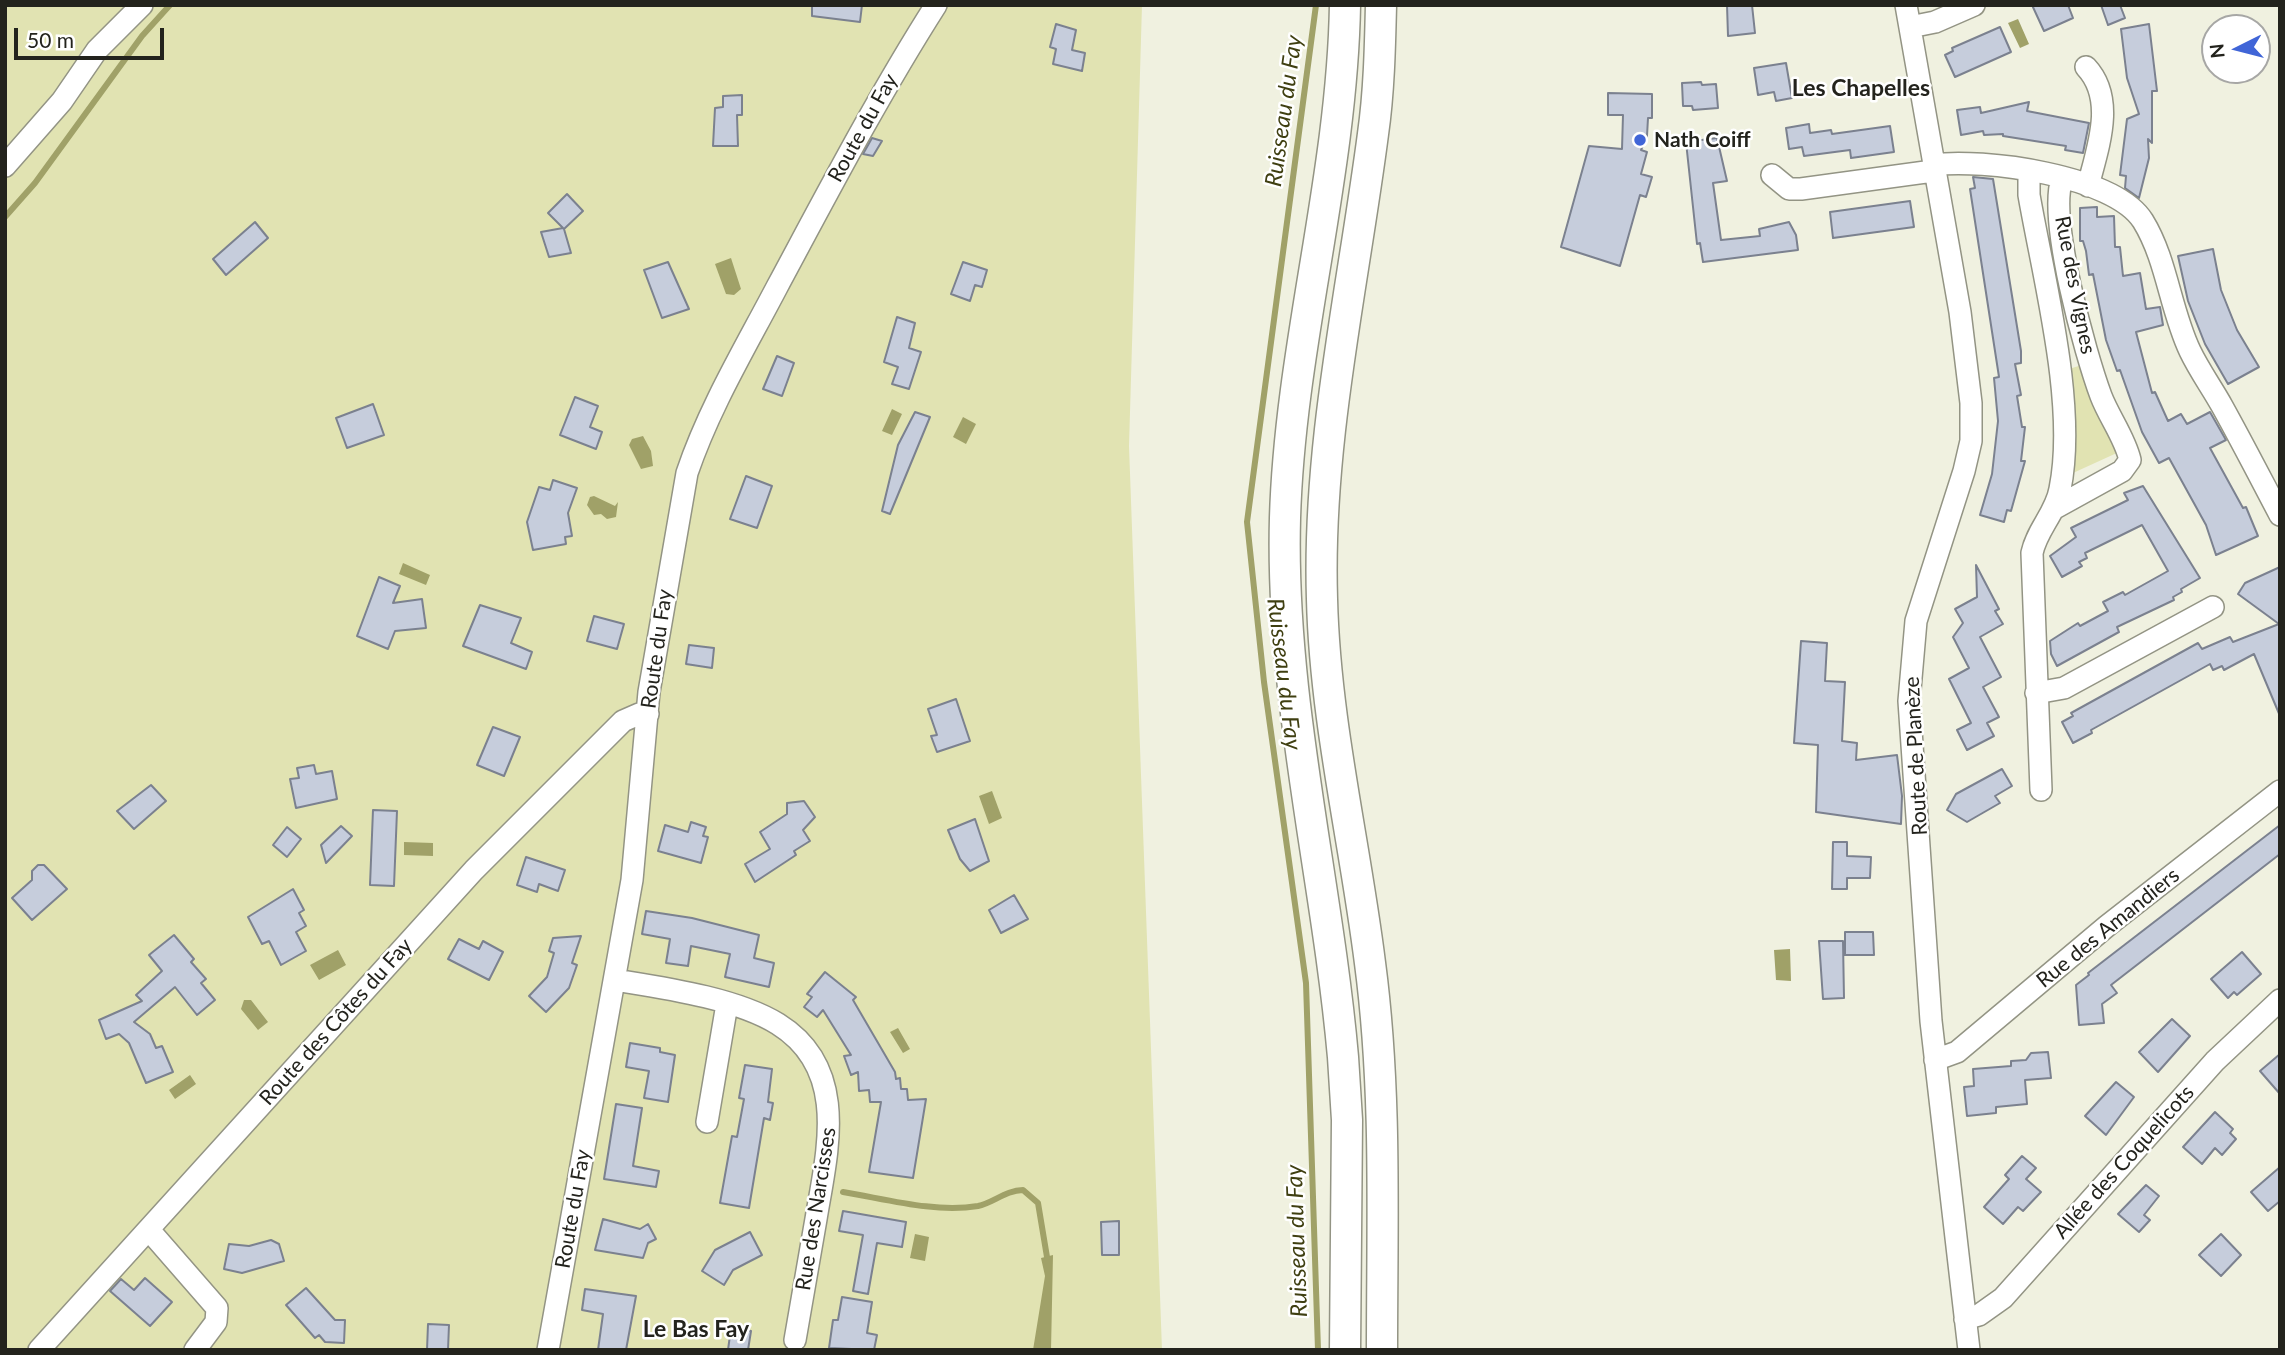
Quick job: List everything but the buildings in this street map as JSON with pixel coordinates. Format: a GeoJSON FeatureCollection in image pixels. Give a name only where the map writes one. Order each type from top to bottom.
{"type":"FeatureCollection","features":[{"type":"Feature","properties":{"kind":"highway"},"geometry":{"type":"LineString","coordinates":[[1345,5],[1341,76],[1292,421],[1285,516],[1285,587],[1291,677],[1330,944],[1343,1057],[1347,1120],[1345,1350]]}},
{"type":"Feature","properties":{"kind":"highway"},"geometry":{"type":"LineString","coordinates":[[1381,5],[1374,130],[1330,433],[1322,520],[1322,600],[1328,684],[1370,964],[1381,1086],[1382,1350]]}},
{"type":"Feature","properties":{"kind":"street"},"geometry":{"type":"LineString","coordinates":[[5,166],[62,101],[97,50],[142,5]]}},
{"type":"Feature","properties":{"kind":"street","name":"Route du Fay"},"geometry":{"type":"LineString","coordinates":[[548,1350],[632,880],[648,714],[680,506],[698,440],[844,161],[936,5]]}},
{"type":"Feature","properties":{"kind":"street","name":"Route de Planèze"},"geometry":{"type":"LineString","coordinates":[[1906,5],[1960,312],[1971,403],[1970,441],[1964,471],[1916,621],[1909,701],[1935,1060],[1969,1350]]}},
{"type":"Feature","properties":{"kind":"street"},"geometry":{"type":"LineString","coordinates":[[1909,27],[1935,22],[1974,5]]}},
{"type":"Feature","properties":{"kind":"street"},"geometry":{"type":"LineString","coordinates":[[2086,67],[2094,75],[2103,96],[2099,139],[2088,186]]}},
{"type":"Feature","properties":{"kind":"street"},"geometry":{"type":"LineString","coordinates":[[1772,175],[1789,189],[1801,189],[1969,161],[2029,171],[2088,186],[2111,195],[2141,218],[2157,251],[2176,320],[2191,354],[2280,515]]}},
{"type":"Feature","properties":{"kind":"street","name":"Rue des Vignes"},"geometry":{"type":"LineString","coordinates":[[2029,171],[2029,195],[2063,400],[2063,472],[2055,508],[2034,541],[2032,553],[2040,790]]}},
{"type":"Feature","properties":{"kind":"street","name":"Rue des Vignes"},"geometry":{"type":"LineString","coordinates":[[2055,508],[2122,471],[2130,460],[2101,395],[2080,330],[2060,212],[2062,179]]}},
{"type":"Feature","properties":{"kind":"street"},"geometry":{"type":"LineString","coordinates":[[2036,693],[2064,688],[2213,607]]}},
{"type":"Feature","properties":{"kind":"street","name":"Route des Côtes du Fay"},"geometry":{"type":"LineString","coordinates":[[39,1350],[474,870],[623,721],[639,714],[648,714]]}},
{"type":"Feature","properties":{"kind":"street","name":"Rue des Amandiers"},"geometry":{"type":"LineString","coordinates":[[1935,1060],[1957,1052],[2107,926],[2280,791]]}},
{"type":"Feature","properties":{"kind":"street","name":"Rue des Narcisses"},"geometry":{"type":"LineString","coordinates":[[615,980],[750,1010],[780,1025],[807,1052],[825,1090],[830,1135],[795,1340]]}},
{"type":"Feature","properties":{"kind":"street","name":"Allée des Coquelicots"},"geometry":{"type":"LineString","coordinates":[[1965,1319],[1979,1315],[2003,1298],[2215,1061],[2280,1000]]}},
{"type":"Feature","properties":{"kind":"street"},"geometry":{"type":"LineString","coordinates":[[707,1122],[727,1004]]}},
{"type":"Feature","properties":{"kind":"street"},"geometry":{"type":"LineString","coordinates":[[149,1230],[217,1308],[216,1322],[195,1350]]}},
{"type":"Feature","properties":{"kind":"shaded area"},"geometry":{"type":"Polygon","coordinates":[[[5,5],[1142,5],[1129,446],[1162,1350],[5,1350],[5,5]]]}},
{"type":"Feature","properties":{"kind":"shaded area"},"geometry":{"type":"Polygon","coordinates":[[[2018,19],[2029,44],[2020,48],[2008,23],[2018,19]]]}},
{"type":"Feature","properties":{"kind":"shaded area"},"geometry":{"type":"Polygon","coordinates":[[[731,258],[741,289],[734,295],[726,294],[715,264],[731,258]]]}},
{"type":"Feature","properties":{"kind":"shaded area"},"geometry":{"type":"Polygon","coordinates":[[[2085,364],[2119,452],[2073,473],[2069,369],[2085,364]]]}},
{"type":"Feature","properties":{"kind":"shaded area"},"geometry":{"type":"Polygon","coordinates":[[[892,409],[902,414],[892,435],[882,431],[892,409]]]}},
{"type":"Feature","properties":{"kind":"shaded area"},"geometry":{"type":"Polygon","coordinates":[[[963,417],[976,424],[966,444],[953,437],[963,417]]]}},
{"type":"Feature","properties":{"kind":"shaded area"},"geometry":{"type":"Polygon","coordinates":[[[643,436],[651,451],[653,466],[641,469],[629,445],[632,439],[643,436]]]}},
{"type":"Feature","properties":{"kind":"shaded area"},"geometry":{"type":"Polygon","coordinates":[[[594,496],[615,506],[618,502],[616,517],[607,519],[601,514],[594,515],[587,505],[590,497],[594,496]]]}},
{"type":"Feature","properties":{"kind":"shaded area"},"geometry":{"type":"Polygon","coordinates":[[[403,563],[430,575],[426,585],[399,574],[403,563]]]}},
{"type":"Feature","properties":{"kind":"shaded area"},"geometry":{"type":"Polygon","coordinates":[[[992,791],[1002,818],[989,824],[979,796],[992,791]]]}},
{"type":"Feature","properties":{"kind":"shaded area"},"geometry":{"type":"Polygon","coordinates":[[[404,842],[433,843],[433,856],[404,855],[404,842]]]}},
{"type":"Feature","properties":{"kind":"shaded area"},"geometry":{"type":"Polygon","coordinates":[[[1790,949],[1791,981],[1776,980],[1774,950],[1790,949]]]}},
{"type":"Feature","properties":{"kind":"shaded area"},"geometry":{"type":"Polygon","coordinates":[[[338,950],[346,965],[319,980],[310,965],[338,950]]]}},
{"type":"Feature","properties":{"kind":"shaded area"},"geometry":{"type":"Polygon","coordinates":[[[244,1000],[251,1000],[268,1022],[258,1030],[241,1009],[244,1000]]]}},
{"type":"Feature","properties":{"kind":"shaded area"},"geometry":{"type":"Polygon","coordinates":[[[898,1028],[910,1049],[903,1053],[890,1032],[898,1028]]]}},
{"type":"Feature","properties":{"kind":"shaded area"},"geometry":{"type":"Polygon","coordinates":[[[190,1075],[196,1084],[175,1099],[169,1090],[190,1075]]]}},
{"type":"Feature","properties":{"kind":"shaded area"},"geometry":{"type":"Polygon","coordinates":[[[915,1234],[929,1237],[925,1261],[910,1258],[915,1234]]]}},
{"type":"Feature","properties":{"kind":"shaded area"},"geometry":{"type":"Polygon","coordinates":[[[1053,1255],[1051,1350],[1033,1350],[1045,1276],[1041,1258],[1053,1255]]]}},
{"type":"Feature","properties":{"kind":"waterway"},"geometry":{"type":"LineString","coordinates":[[5,217],[35,183],[142,36],[170,5]]}},
{"type":"Feature","properties":{"kind":"waterway","name":"Ruisseau du Fay"},"geometry":{"type":"LineString","coordinates":[[1316,5],[1247,522],[1264,682],[1306,983],[1318,1350]]}},
{"type":"Feature","properties":{"kind":"waterway"},"geometry":{"type":"LineString","coordinates":[[843,1192],[910,1204],[961,1208],[978,1206],[1011,1192],[1023,1190],[1038,1203],[1047,1257]]}},
{"type":"Feature","properties":{"kind":"place","name":"Nath Coiff"},"geometry":{"type":"Point","coordinates":[1640,140]}},
{"type":"Feature","properties":{"kind":"district","name":"Les Chapelles"},"geometry":{"type":"Point","coordinates":[1861,89]}},
{"type":"Feature","properties":{"kind":"district","name":"Le Bas Fay"},"geometry":{"type":"Point","coordinates":[696,1330]}}]}
